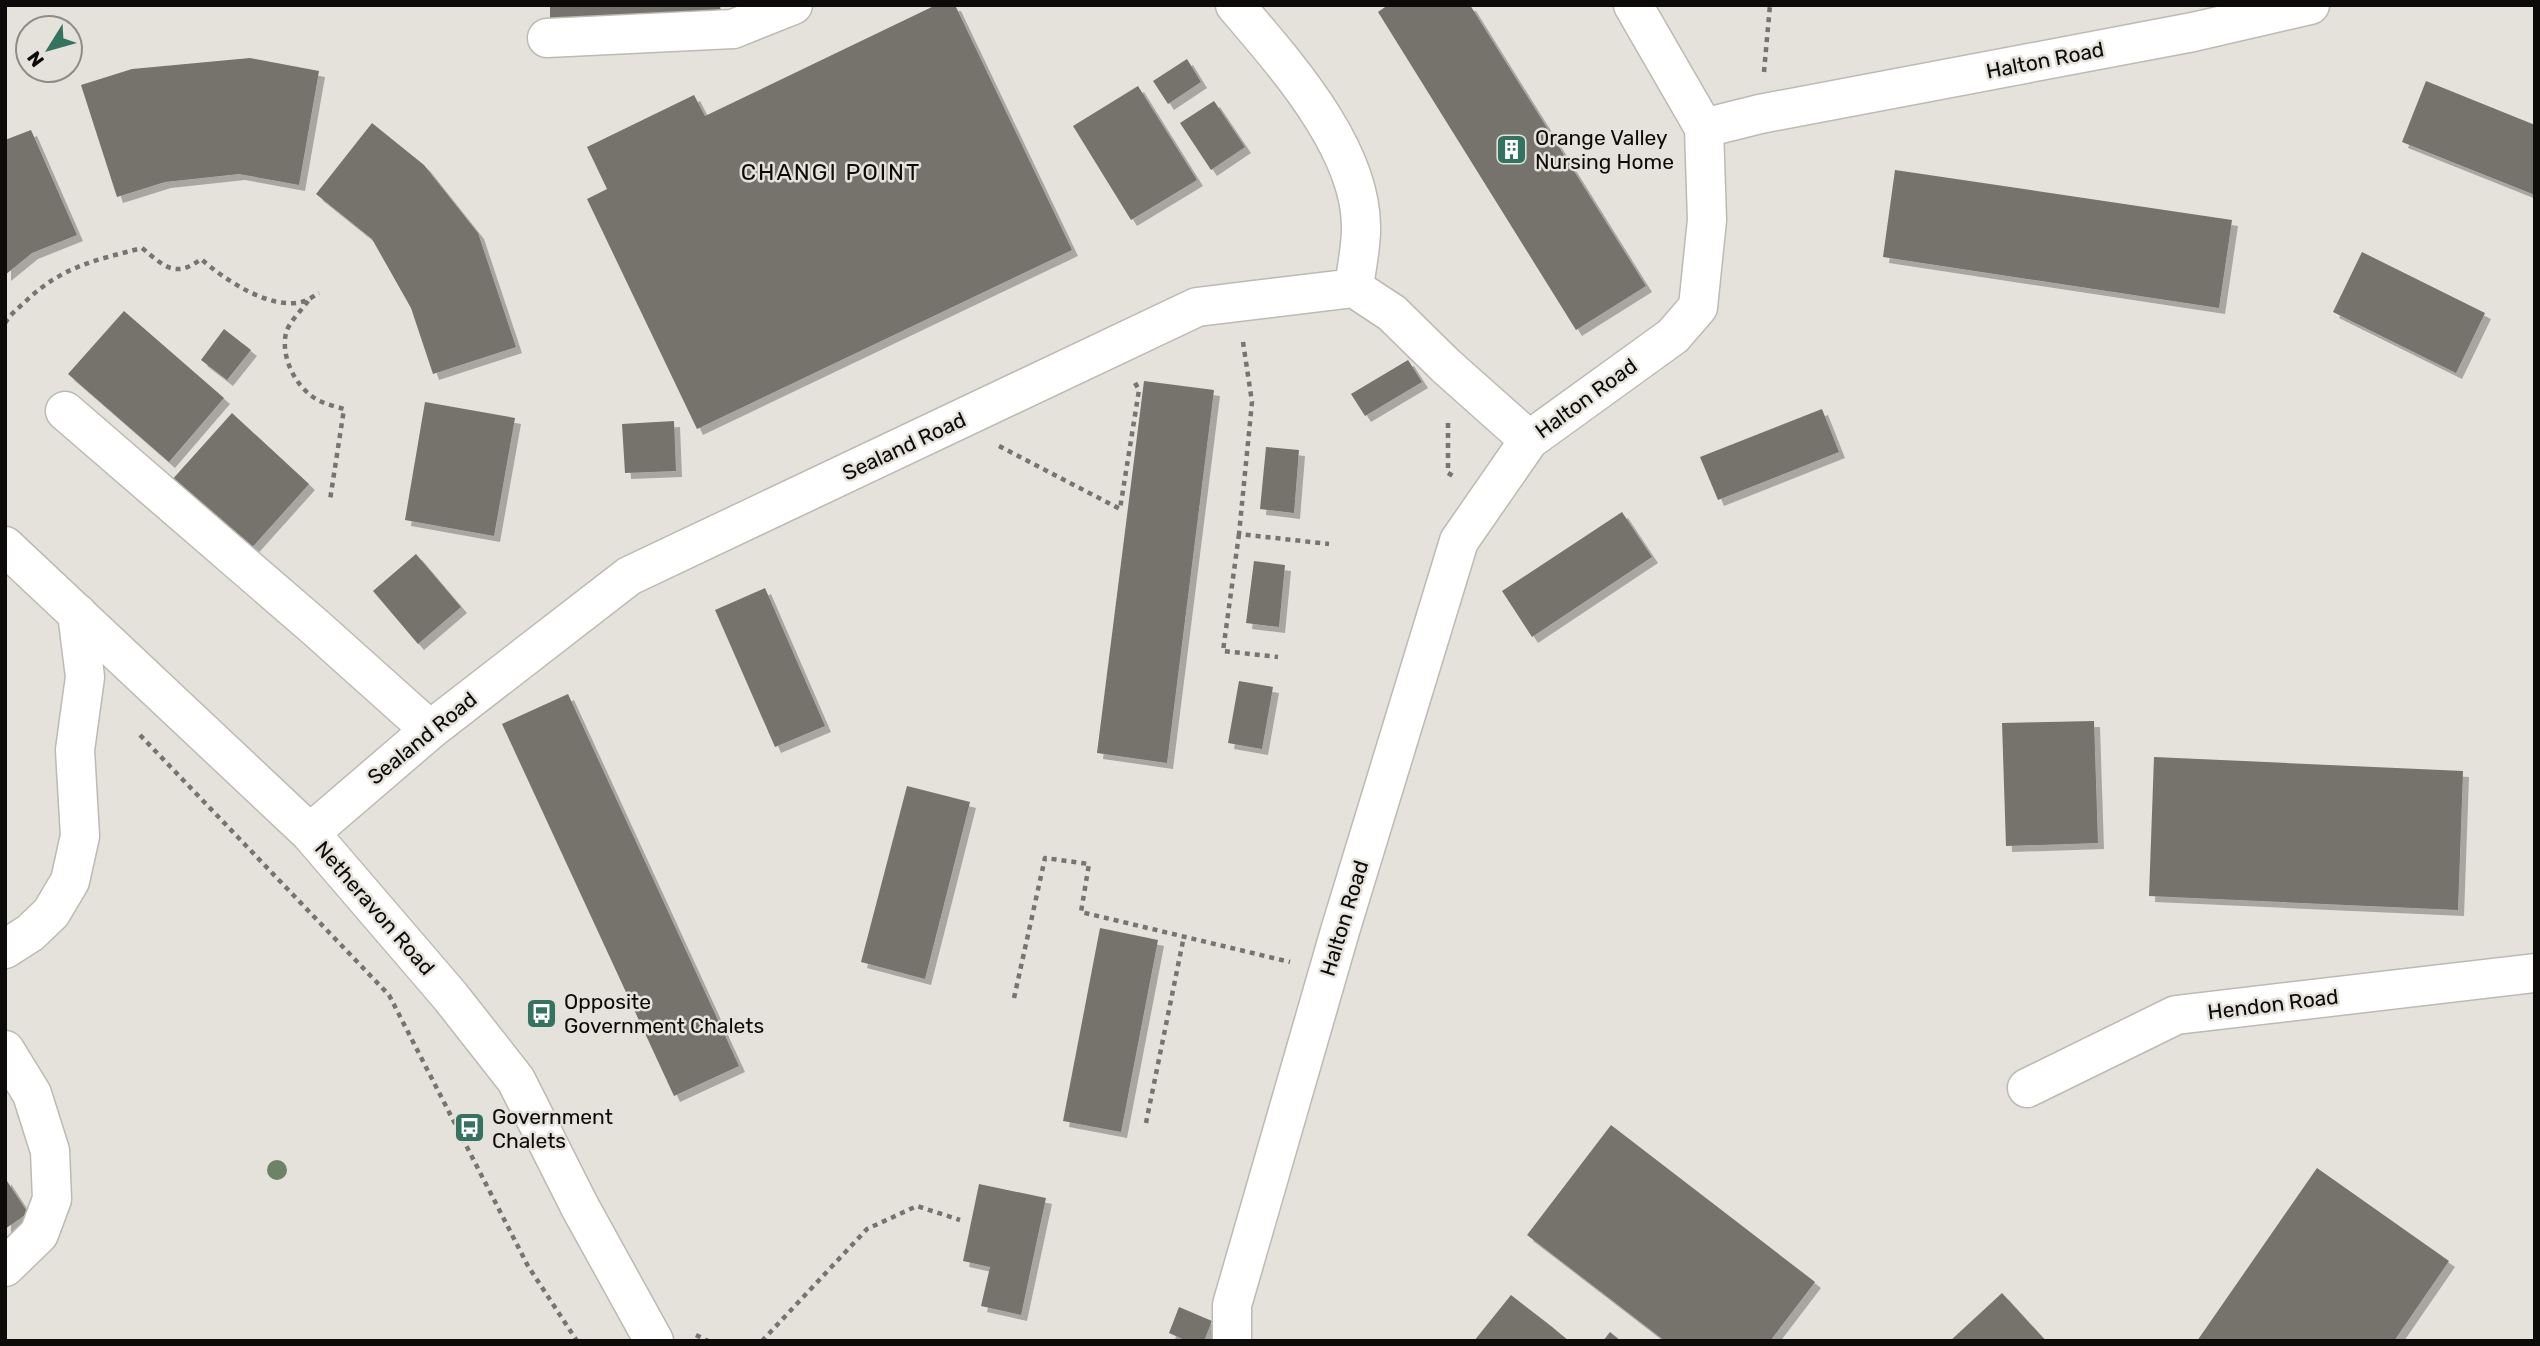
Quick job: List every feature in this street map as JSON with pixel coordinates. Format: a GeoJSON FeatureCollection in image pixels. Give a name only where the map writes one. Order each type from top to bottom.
{"type":"FeatureCollection","features":[{"type":"Feature","properties":{"kind":"street"},"geometry":{"type":"LineString","coordinates":[[1235,5],[1287,68],[1330,129],[1356,187],[1362,233],[1354,288],[1392,313],[1529,440]]}},
{"type":"Feature","properties":{"kind":"street"},"geometry":{"type":"LineString","coordinates":[[1633,5],[1704,128]]}},
{"type":"Feature","properties":{"kind":"street","name":"Halton Road"},"geometry":{"type":"LineString","coordinates":[[1232,1341],[1232,1305],[1328,971],[1459,541],[1529,440],[1674,336],[1698,307],[1707,220],[1704,128],[1760,114],[2193,32],[2310,5]]}},
{"type":"Feature","properties":{"kind":"street"},"geometry":{"type":"LineString","coordinates":[[547,38],[733,29],[782,7]]}},
{"type":"Feature","properties":{"kind":"street","name":"Sealand Road"},"geometry":{"type":"LineString","coordinates":[[310,833],[430,730],[629,576],[1197,307],[1354,288]]}},
{"type":"Feature","properties":{"kind":"street"},"geometry":{"type":"LineString","coordinates":[[65,411],[430,730]]}},
{"type":"Feature","properties":{"kind":"street","name":"Netheravon Road"},"geometry":{"type":"LineString","coordinates":[[5,546],[310,833],[450,996],[516,1080],[580,1207],[654,1341]]}},
{"type":"Feature","properties":{"kind":"street"},"geometry":{"type":"LineString","coordinates":[[5,949],[30,933],[51,913],[70,881],[80,836],[75,750],[85,677],[77,612]]}},
{"type":"Feature","properties":{"kind":"street","name":"Hendon Road"},"geometry":{"type":"LineString","coordinates":[[2027,1088],[2176,1015],[2535,973]]}},
{"type":"Feature","properties":{"kind":"street"},"geometry":{"type":"LineString","coordinates":[[5,1050],[32,1094],[50,1151],[52,1199],[39,1234],[5,1267]]}},
{"type":"Feature","properties":{"kind":"path"},"geometry":{"type":"LineString","coordinates":[[1760,114],[1770,5]]}},
{"type":"Feature","properties":{"kind":"path"},"geometry":{"type":"LineString","coordinates":[[5,323],[10,315],[40,288],[66,270],[142,248],[167,267],[179,271],[191,267],[201,259],[222,277],[264,298],[286,302],[304,301],[319,292]]}},
{"type":"Feature","properties":{"kind":"path"},"geometry":{"type":"LineString","coordinates":[[311,297],[286,330],[284,349],[290,369],[305,388],[320,402],[344,409],[330,500]]}},
{"type":"Feature","properties":{"kind":"path"},"geometry":{"type":"LineString","coordinates":[[1237,303],[1252,402],[1240,534],[1223,651],[1278,657]]}},
{"type":"Feature","properties":{"kind":"path"},"geometry":{"type":"LineString","coordinates":[[1456,375],[1447,396],[1448,473],[1486,501]]}},
{"type":"Feature","properties":{"kind":"path"},"geometry":{"type":"LineString","coordinates":[[971,414],[985,439],[1120,509],[1139,390]]}},
{"type":"Feature","properties":{"kind":"path"},"geometry":{"type":"LineString","coordinates":[[1240,534],[1329,544]]}},
{"type":"Feature","properties":{"kind":"path"},"geometry":{"type":"LineString","coordinates":[[132,727],[388,995],[528,1266],[577,1341]]}},
{"type":"Feature","properties":{"kind":"path"},"geometry":{"type":"LineString","coordinates":[[1014,998],[1045,858],[1089,864],[1081,912],[1328,971]]}},
{"type":"Feature","properties":{"kind":"path"},"geometry":{"type":"LineString","coordinates":[[1146,1123],[1184,936]]}},
{"type":"Feature","properties":{"kind":"path"},"geometry":{"type":"LineString","coordinates":[[762,1341],[867,1229],[917,1206],[960,1220]]}},
{"type":"Feature","properties":{"kind":"building"},"geometry":{"type":"Polygon","coordinates":[[[550,5],[720,5],[721,14],[550,20],[550,5]]]}},
{"type":"Feature","properties":{"kind":"building"},"geometry":{"type":"Polygon","coordinates":[[[936,5],[955,5],[1072,250],[697,429],[587,199],[607,189],[587,147],[694,95],[705,116],[936,5]]]}},
{"type":"Feature","properties":{"kind":"building","name":"Orange Valley Nursing Home"},"geometry":{"type":"Polygon","coordinates":[[[1388,5],[1470,5],[1646,286],[1576,330],[1378,12],[1388,5]]]}},
{"type":"Feature","properties":{"kind":"building"},"geometry":{"type":"Polygon","coordinates":[[[250,58],[319,71],[299,185],[239,174],[165,182],[117,197],[81,85],[132,69],[250,58]]]}},
{"type":"Feature","properties":{"kind":"building"},"geometry":{"type":"Polygon","coordinates":[[[1187,59],[1201,82],[1168,104],[1153,81],[1187,59]]]}},
{"type":"Feature","properties":{"kind":"building"},"geometry":{"type":"Polygon","coordinates":[[[2426,81],[2535,125],[2535,195],[2402,142],[2426,81]]]}},
{"type":"Feature","properties":{"kind":"building"},"geometry":{"type":"Polygon","coordinates":[[[1138,86],[1197,180],[1131,220],[1073,126],[1138,86]]]}},
{"type":"Feature","properties":{"kind":"building"},"geometry":{"type":"Polygon","coordinates":[[[1214,101],[1245,147],[1211,170],[1180,123],[1214,101]]]}},
{"type":"Feature","properties":{"kind":"building"},"geometry":{"type":"Polygon","coordinates":[[[372,123],[424,165],[478,233],[516,347],[433,374],[411,308],[372,239],[316,194],[372,123]]]}},
{"type":"Feature","properties":{"kind":"building"},"geometry":{"type":"Polygon","coordinates":[[[31,130],[77,235],[32,253],[5,275],[5,140],[31,130]]]}},
{"type":"Feature","properties":{"kind":"building"},"geometry":{"type":"Polygon","coordinates":[[[1895,170],[2232,220],[2219,308],[1883,257],[1895,170]]]}},
{"type":"Feature","properties":{"kind":"building"},"geometry":{"type":"Polygon","coordinates":[[[2362,252],[2485,313],[2456,373],[2333,312],[2362,252]]]}},
{"type":"Feature","properties":{"kind":"building"},"geometry":{"type":"Polygon","coordinates":[[[124,311],[224,398],[169,462],[68,374],[124,311]]]}},
{"type":"Feature","properties":{"kind":"building"},"geometry":{"type":"Polygon","coordinates":[[[224,329],[251,350],[227,380],[201,360],[224,329]]]}},
{"type":"Feature","properties":{"kind":"building"},"geometry":{"type":"Polygon","coordinates":[[[1408,360],[1422,382],[1365,416],[1351,394],[1408,360]]]}},
{"type":"Feature","properties":{"kind":"building"},"geometry":{"type":"Polygon","coordinates":[[[1144,381],[1214,390],[1167,763],[1097,753],[1144,381]]]}},
{"type":"Feature","properties":{"kind":"building"},"geometry":{"type":"Polygon","coordinates":[[[425,402],[515,418],[494,536],[405,520],[425,402]]]}},
{"type":"Feature","properties":{"kind":"building"},"geometry":{"type":"Polygon","coordinates":[[[1822,409],[1839,452],[1718,500],[1700,457],[1822,409]]]}},
{"type":"Feature","properties":{"kind":"building"},"geometry":{"type":"Polygon","coordinates":[[[232,413],[309,484],[248,552],[171,481],[232,413]]]}},
{"type":"Feature","properties":{"kind":"building"},"geometry":{"type":"Polygon","coordinates":[[[674,421],[676,471],[625,473],[622,424],[674,421]]]}},
{"type":"Feature","properties":{"kind":"building"},"geometry":{"type":"Polygon","coordinates":[[[1266,447],[1299,450],[1294,513],[1260,509],[1266,447]]]}},
{"type":"Feature","properties":{"kind":"building"},"geometry":{"type":"Polygon","coordinates":[[[1622,512],[1652,557],[1532,637],[1502,591],[1622,512]]]}},
{"type":"Feature","properties":{"kind":"building"},"geometry":{"type":"Polygon","coordinates":[[[416,554],[461,607],[418,644],[373,591],[416,554]]]}},
{"type":"Feature","properties":{"kind":"building"},"geometry":{"type":"Polygon","coordinates":[[[1254,561],[1285,565],[1279,627],[1246,623],[1254,561]]]}},
{"type":"Feature","properties":{"kind":"building"},"geometry":{"type":"Polygon","coordinates":[[[765,588],[825,726],[775,747],[715,610],[765,588]]]}},
{"type":"Feature","properties":{"kind":"building"},"geometry":{"type":"Polygon","coordinates":[[[1239,681],[1273,687],[1262,749],[1228,743],[1239,681]]]}},
{"type":"Feature","properties":{"kind":"building"},"geometry":{"type":"Polygon","coordinates":[[[568,694],[739,1066],[674,1096],[502,724],[568,694]]]}},
{"type":"Feature","properties":{"kind":"building"},"geometry":{"type":"Polygon","coordinates":[[[2094,721],[2098,843],[2006,846],[2002,723],[2094,721]]]}},
{"type":"Feature","properties":{"kind":"building"},"geometry":{"type":"Polygon","coordinates":[[[2154,757],[2463,771],[2458,910],[2149,896],[2154,757]]]}},
{"type":"Feature","properties":{"kind":"building"},"geometry":{"type":"Polygon","coordinates":[[[907,786],[970,802],[925,979],[861,962],[907,786]]]}},
{"type":"Feature","properties":{"kind":"building"},"geometry":{"type":"Polygon","coordinates":[[[1100,928],[1158,940],[1121,1132],[1063,1121],[1100,928]]]}},
{"type":"Feature","properties":{"kind":"building"},"geometry":{"type":"Polygon","coordinates":[[[1611,1125],[1815,1282],[1770,1341],[1665,1341],[1527,1235],[1611,1125]]]}},
{"type":"Feature","properties":{"kind":"building"},"geometry":{"type":"Polygon","coordinates":[[[2317,1168],[2449,1261],[2394,1341],[2197,1341],[2317,1168]]]}},
{"type":"Feature","properties":{"kind":"building"},"geometry":{"type":"Polygon","coordinates":[[[5,1178],[28,1213],[5,1229],[5,1178]]]}},
{"type":"Feature","properties":{"kind":"building"},"geometry":{"type":"Polygon","coordinates":[[[979,1184],[1046,1198],[1021,1315],[981,1306],[990,1267],[963,1261],[979,1184]]]}},
{"type":"Feature","properties":{"kind":"building"},"geometry":{"type":"Polygon","coordinates":[[[2002,1293],[2046,1341],[1950,1341],[2002,1293]]]}},
{"type":"Feature","properties":{"kind":"building"},"geometry":{"type":"Polygon","coordinates":[[[1511,1295],[1551,1326],[1569,1341],[1474,1341],[1511,1295]]]}},
{"type":"Feature","properties":{"kind":"building"},"geometry":{"type":"Polygon","coordinates":[[[1179,1307],[1212,1321],[1204,1341],[1187,1341],[1169,1333],[1179,1307]]]}},
{"type":"Feature","properties":{"kind":"building"},"geometry":{"type":"Polygon","coordinates":[[[1610,1332],[1621,1341],[1603,1341],[1610,1332]]]}},
{"type":"Feature","properties":{"kind":"place","name":"Orange Valley Nursing Home"},"geometry":{"type":"Point","coordinates":[1512,149]}},
{"type":"Feature","properties":{"kind":"place","name":"Opposite Government Chalets"},"geometry":{"type":"Point","coordinates":[541,1013]}},
{"type":"Feature","properties":{"kind":"place","name":"Government Chalets"},"geometry":{"type":"Point","coordinates":[469,1128]}},
{"type":"Feature","properties":{"kind":"district","name":"CHANGI POINT"},"geometry":{"type":"Point","coordinates":[831,172]}}]}
